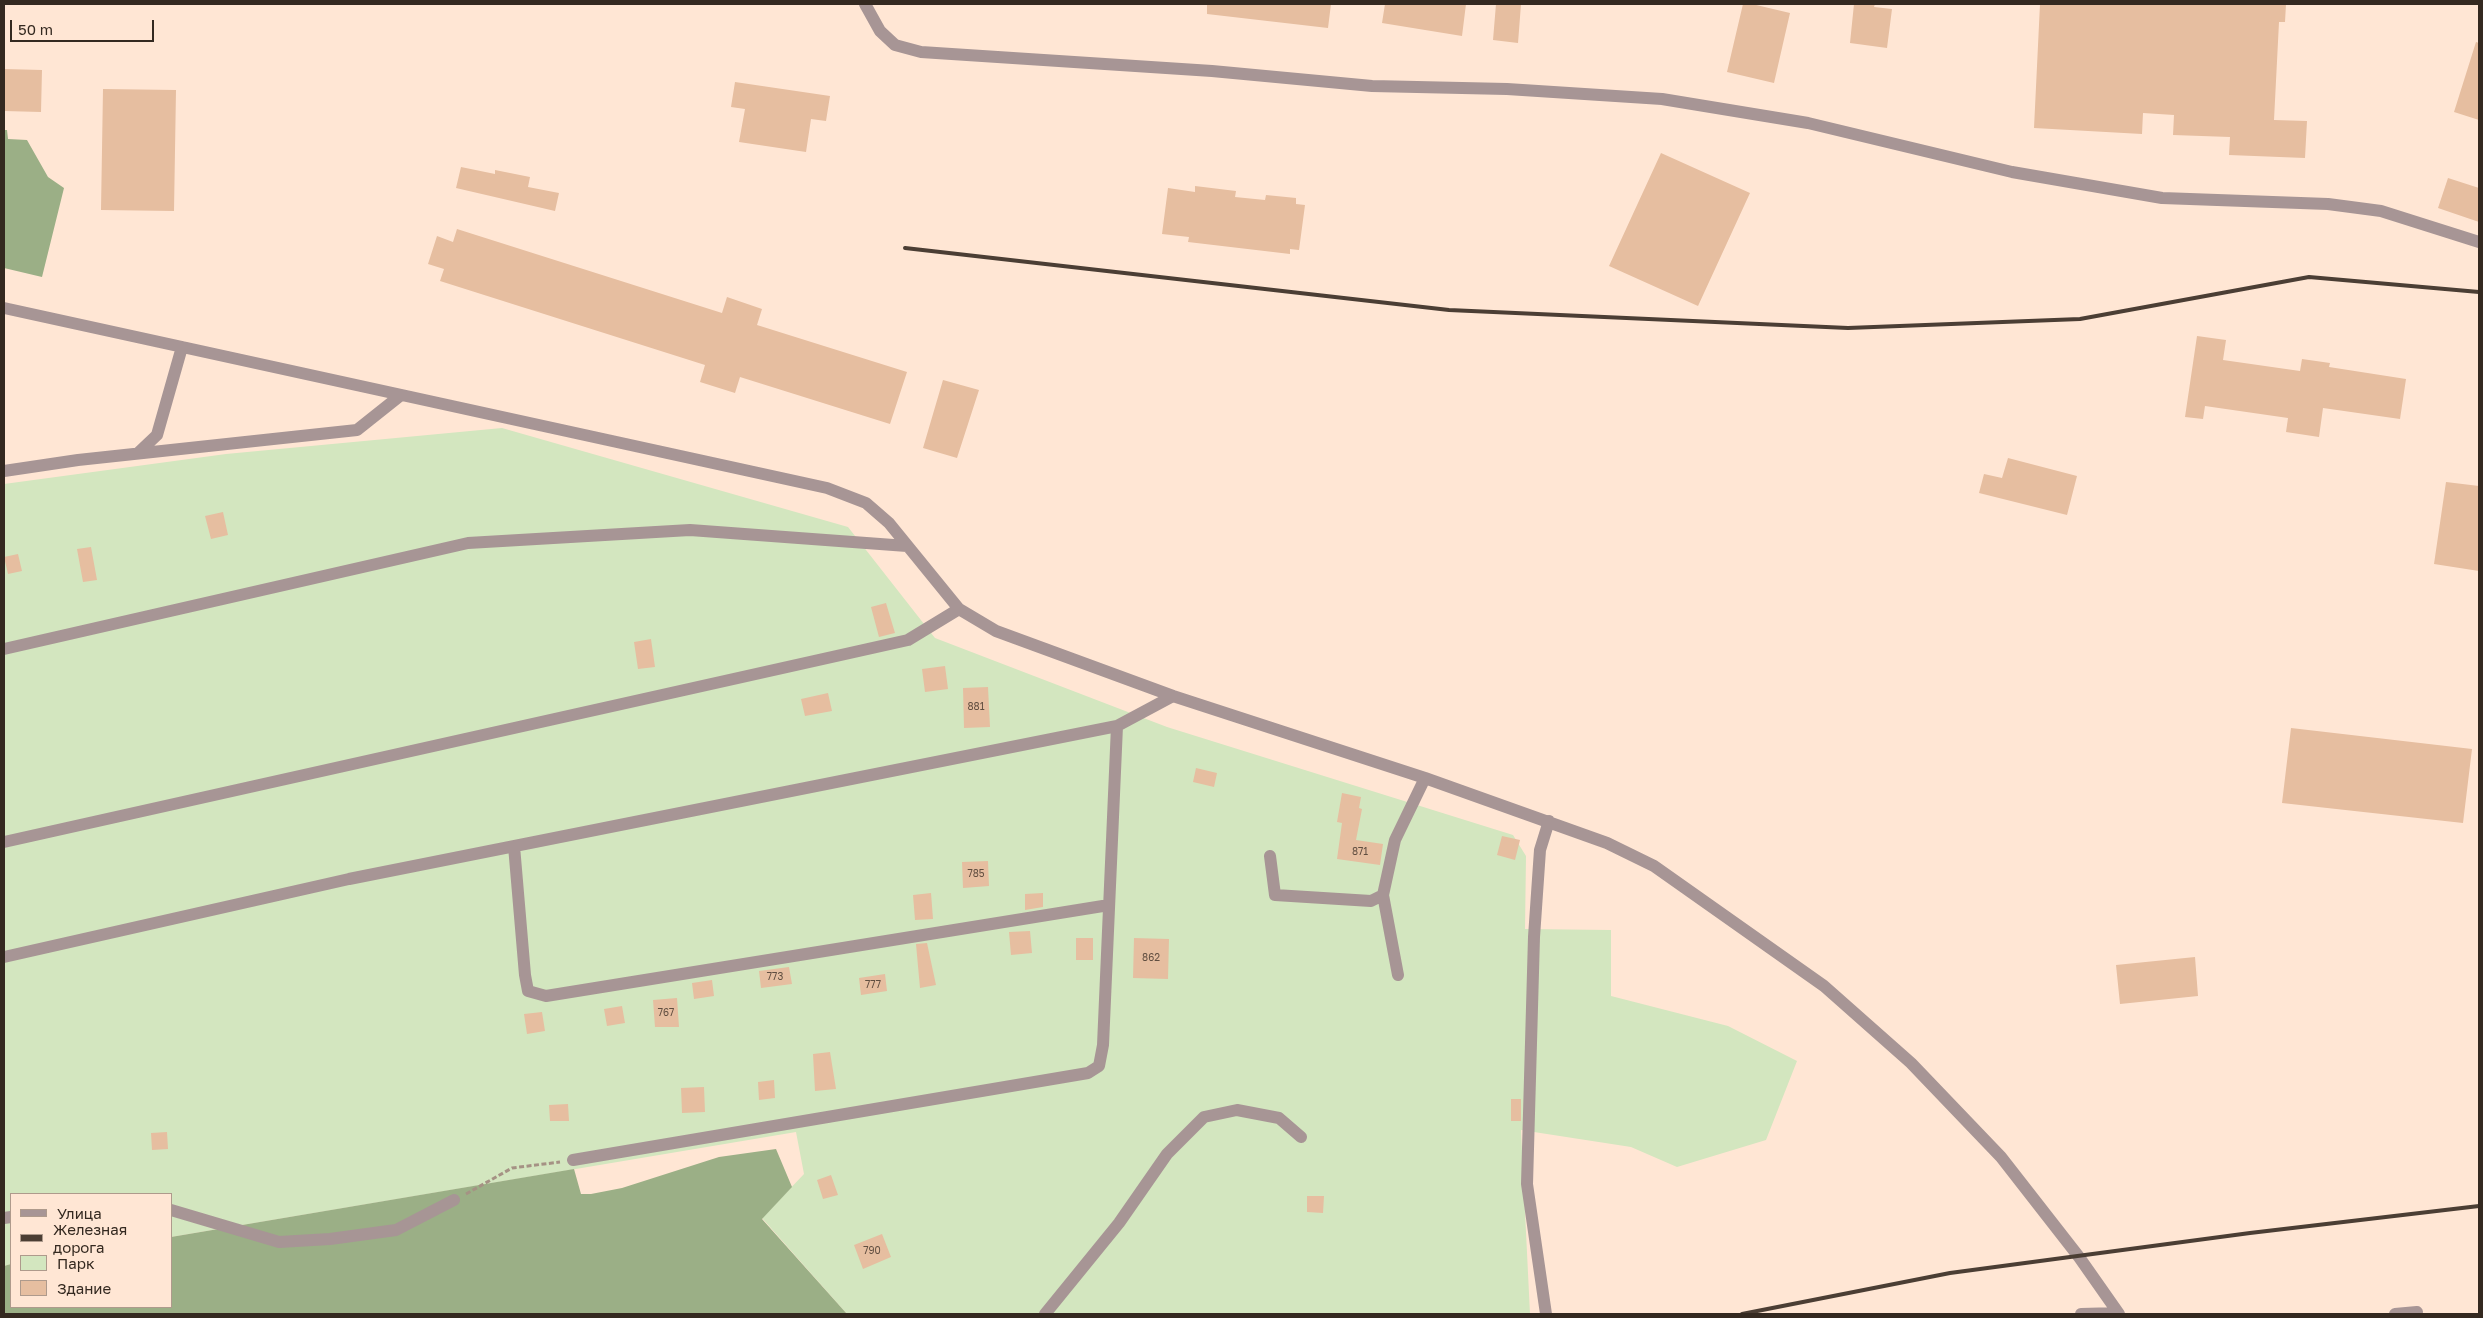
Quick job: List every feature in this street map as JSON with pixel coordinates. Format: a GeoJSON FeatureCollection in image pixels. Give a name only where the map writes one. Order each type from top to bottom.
{"type":"FeatureCollection","features":[{"type":"Feature","properties":{"kind":"street"},"geometry":{"type":"LineString","coordinates":[[865,4],[880,31],[894,45],[921,52],[1212,71],[1372,86],[1508,88],[1662,99],[1808,123],[2012,172],[2162,198],[2328,204],[2381,211],[2479,242]]}},
{"type":"Feature","properties":{"kind":"street"},"geometry":{"type":"LineString","coordinates":[[4,308],[826,488],[866,503],[889,523],[958,609],[996,631],[1173,696],[1426,778],[1607,843],[1654,866],[1824,986],[1911,1063],[2001,1157],[2079,1257],[2119,1314]]}},
{"type":"Feature","properties":{"kind":"street"},"geometry":{"type":"LineString","coordinates":[[138,453],[156,435],[182,347]]}},
{"type":"Feature","properties":{"kind":"street"},"geometry":{"type":"LineString","coordinates":[[4,471],[138,453],[357,430],[401,395]]}},
{"type":"Feature","properties":{"kind":"street"},"geometry":{"type":"LineString","coordinates":[[4,649],[468,543],[690,530],[907,546]]}},
{"type":"Feature","properties":{"kind":"street"},"geometry":{"type":"LineString","coordinates":[[4,842],[908,640],[958,609]]}},
{"type":"Feature","properties":{"kind":"street"},"geometry":{"type":"LineString","coordinates":[[4,957],[349,879],[1117,726],[1173,696]]}},
{"type":"Feature","properties":{"kind":"street"},"geometry":{"type":"LineString","coordinates":[[573,1160],[1088,1074],[1099,1066],[1103,1045],[1117,726]]}},
{"type":"Feature","properties":{"kind":"street"},"geometry":{"type":"LineString","coordinates":[[1398,975],[1383,895],[1395,840],[1426,778]]}},
{"type":"Feature","properties":{"kind":"street"},"geometry":{"type":"LineString","coordinates":[[1546,1314],[1528,1184],[1534,937],[1540,850],[1549,821]]}},
{"type":"Feature","properties":{"kind":"street"},"geometry":{"type":"LineString","coordinates":[[514,846],[524,975],[528,991],[546,996],[1109,905]]}},
{"type":"Feature","properties":{"kind":"street"},"geometry":{"type":"LineString","coordinates":[[1270,856],[1275,895],[1371,901],[1383,895]]}},
{"type":"Feature","properties":{"kind":"street"},"geometry":{"type":"LineString","coordinates":[[1045,1314],[1119,1223],[1167,1154],[1204,1117],[1237,1110],[1279,1118],[1301,1137]]}},
{"type":"Feature","properties":{"kind":"street"},"geometry":{"type":"LineString","coordinates":[[172,1210],[279,1242],[330,1239],[396,1230],[454,1200]]}},
{"type":"Feature","properties":{"kind":"street"},"geometry":{"type":"LineString","coordinates":[[2395,1314],[2417,1312]]}},
{"type":"Feature","properties":{"kind":"street"},"geometry":{"type":"LineString","coordinates":[[2081,1314],[2119,1314]]}},
{"type":"Feature","properties":{"kind":"path"},"geometry":{"type":"LineString","coordinates":[[454,1200],[512,1168],[573,1160]]}},
{"type":"Feature","properties":{"kind":"green space"},"geometry":{"type":"Polygon","coordinates":[[[4,130],[7,130],[8,139],[27,140],[48,177],[64,188],[42,277],[4,268],[4,130]]]}},
{"type":"Feature","properties":{"kind":"green space"},"geometry":{"type":"Polygon","coordinates":[[[502,428],[848,527],[935,638],[1167,727],[1513,835],[1526,856],[1525,929],[1611,930],[1611,996],[1728,1026],[1797,1061],[1766,1140],[1677,1167],[1631,1147],[1521,1130],[1530,1314],[847,1314],[762,1218],[804,1174],[796,1132],[172,1237],[172,1193],[10,1193],[10,1264],[4,1266],[4,484],[226,454],[502,428]]]}},
{"type":"Feature","properties":{"kind":"green space"},"geometry":{"type":"Polygon","coordinates":[[[776,1149],[792,1187],[762,1219],[847,1314],[4,1314],[4,1266],[10,1264],[10,1308],[172,1308],[172,1237],[574,1169],[581,1194],[591,1194],[622,1188],[719,1157],[776,1149]]]}},
{"type":"Feature","properties":{"kind":"building"},"geometry":{"type":"Polygon","coordinates":[[[1207,4],[1331,4],[1328,28],[1207,14],[1207,4]]]}},
{"type":"Feature","properties":{"kind":"building"},"geometry":{"type":"Polygon","coordinates":[[[1385,4],[1466,4],[1462,36],[1382,23],[1385,4]]]}},
{"type":"Feature","properties":{"kind":"building"},"geometry":{"type":"Polygon","coordinates":[[[1496,4],[1521,4],[1518,43],[1493,40],[1496,4]]]}},
{"type":"Feature","properties":{"kind":"building"},"geometry":{"type":"Polygon","coordinates":[[[1743,4],[1752,4],[1790,13],[1774,83],[1727,72],[1743,4]]]}},
{"type":"Feature","properties":{"kind":"building"},"geometry":{"type":"Polygon","coordinates":[[[1854,4],[1875,4],[1874,7],[1892,9],[1887,48],[1850,43],[1854,4]]]}},
{"type":"Feature","properties":{"kind":"building"},"geometry":{"type":"Polygon","coordinates":[[[2040,4],[2286,4],[2285,22],[2279,22],[2274,120],[2307,121],[2305,158],[2229,155],[2230,137],[2173,135],[2174,115],[2143,113],[2142,134],[2034,128],[2040,4]]]}},
{"type":"Feature","properties":{"kind":"building"},"geometry":{"type":"Polygon","coordinates":[[[2476,42],[2479,43],[2479,120],[2454,112],[2476,42]]]}},
{"type":"Feature","properties":{"kind":"building"},"geometry":{"type":"Polygon","coordinates":[[[4,69],[42,70],[41,112],[4,111],[4,69]]]}},
{"type":"Feature","properties":{"kind":"building"},"geometry":{"type":"Polygon","coordinates":[[[735,82],[830,96],[826,121],[811,119],[806,152],[739,142],[745,109],[731,107],[735,82]]]}},
{"type":"Feature","properties":{"kind":"building"},"geometry":{"type":"Polygon","coordinates":[[[103,89],[176,90],[174,211],[101,210],[103,89]]]}},
{"type":"Feature","properties":{"kind":"building"},"geometry":{"type":"Polygon","coordinates":[[[1661,153],[1750,193],[1698,306],[1609,266],[1661,153]]]}},
{"type":"Feature","properties":{"kind":"building"},"geometry":{"type":"Polygon","coordinates":[[[461,167],[495,174],[495,170],[530,177],[528,187],[559,193],[555,211],[456,188],[461,167]]]}},
{"type":"Feature","properties":{"kind":"building"},"geometry":{"type":"Polygon","coordinates":[[[2448,178],[2479,188],[2479,222],[2438,208],[2448,178]]]}},
{"type":"Feature","properties":{"kind":"building"},"geometry":{"type":"Polygon","coordinates":[[[1195,186],[1236,191],[1235,197],[1265,200],[1266,195],[1296,198],[1296,204],[1305,205],[1299,250],[1290,249],[1290,254],[1188,242],[1189,237],[1162,234],[1168,188],[1195,192],[1195,186]]]}},
{"type":"Feature","properties":{"kind":"building"},"geometry":{"type":"Polygon","coordinates":[[[457,229],[722,313],[727,297],[762,309],[757,325],[907,372],[890,424],[740,377],[735,393],[700,382],[705,365],[440,281],[444,269],[428,264],[437,236],[453,242],[457,229]]]}},
{"type":"Feature","properties":{"kind":"building"},"geometry":{"type":"Polygon","coordinates":[[[2197,336],[2226,340],[2223,360],[2300,371],[2302,359],[2330,363],[2329,367],[2406,379],[2400,419],[2323,408],[2319,437],[2286,432],[2288,418],[2205,406],[2203,419],[2185,417],[2197,336]]]}},
{"type":"Feature","properties":{"kind":"building"},"geometry":{"type":"Polygon","coordinates":[[[943,380],[979,390],[957,458],[923,448],[943,380]]]}},
{"type":"Feature","properties":{"kind":"building"},"geometry":{"type":"Polygon","coordinates":[[[2008,458],[2077,476],[2067,515],[1979,493],[1984,474],[2002,478],[2008,458]]]}},
{"type":"Feature","properties":{"kind":"building"},"geometry":{"type":"Polygon","coordinates":[[[2446,482],[2479,486],[2479,571],[2434,564],[2446,482]]]}},
{"type":"Feature","properties":{"kind":"building"},"geometry":{"type":"Polygon","coordinates":[[[223,512],[228,535],[211,539],[205,516],[223,512]]]}},
{"type":"Feature","properties":{"kind":"building"},"geometry":{"type":"Polygon","coordinates":[[[91,547],[97,580],[83,582],[77,549],[91,547]]]}},
{"type":"Feature","properties":{"kind":"building"},"geometry":{"type":"Polygon","coordinates":[[[18,554],[22,571],[8,574],[4,557],[18,554]]]}},
{"type":"Feature","properties":{"kind":"building"},"geometry":{"type":"Polygon","coordinates":[[[886,603],[895,633],[879,637],[871,607],[886,603]]]}},
{"type":"Feature","properties":{"kind":"building"},"geometry":{"type":"Polygon","coordinates":[[[651,639],[655,667],[638,669],[634,642],[651,639]]]}},
{"type":"Feature","properties":{"kind":"building"},"geometry":{"type":"Polygon","coordinates":[[[945,666],[948,689],[925,692],[922,669],[945,666]]]}},
{"type":"Feature","properties":{"kind":"building"},"geometry":{"type":"Polygon","coordinates":[[[988,687],[990,727],[964,728],[963,688],[988,687]]]}},
{"type":"Feature","properties":{"kind":"building"},"geometry":{"type":"Polygon","coordinates":[[[828,693],[832,711],[805,716],[801,699],[828,693]]]}},
{"type":"Feature","properties":{"kind":"building"},"geometry":{"type":"Polygon","coordinates":[[[2291,728],[2472,749],[2463,823],[2282,803],[2291,728]]]}},
{"type":"Feature","properties":{"kind":"building"},"geometry":{"type":"Polygon","coordinates":[[[1196,768],[1217,773],[1214,787],[1193,782],[1196,768]]]}},
{"type":"Feature","properties":{"kind":"building"},"geometry":{"type":"Polygon","coordinates":[[[1342,793],[1361,797],[1359,808],[1362,809],[1356,840],[1383,844],[1380,865],[1337,859],[1342,823],[1337,822],[1342,793]]]}},
{"type":"Feature","properties":{"kind":"building"},"geometry":{"type":"Polygon","coordinates":[[[1502,836],[1520,840],[1515,860],[1497,855],[1502,836]]]}},
{"type":"Feature","properties":{"kind":"building"},"geometry":{"type":"Polygon","coordinates":[[[988,861],[989,886],[963,888],[962,862],[988,861]]]}},
{"type":"Feature","properties":{"kind":"building"},"geometry":{"type":"Polygon","coordinates":[[[931,893],[933,919],[915,920],[913,895],[931,893]]]}},
{"type":"Feature","properties":{"kind":"building"},"geometry":{"type":"Polygon","coordinates":[[[1043,893],[1043,907],[1025,910],[1025,894],[1043,893]]]}},
{"type":"Feature","properties":{"kind":"building"},"geometry":{"type":"Polygon","coordinates":[[[1030,931],[1032,953],[1011,955],[1009,932],[1030,931]]]}},
{"type":"Feature","properties":{"kind":"building"},"geometry":{"type":"Polygon","coordinates":[[[1076,938],[1093,938],[1093,960],[1076,960],[1076,938]]]}},
{"type":"Feature","properties":{"kind":"building"},"geometry":{"type":"Polygon","coordinates":[[[1134,938],[1169,939],[1168,979],[1133,978],[1134,938]]]}},
{"type":"Feature","properties":{"kind":"building"},"geometry":{"type":"Polygon","coordinates":[[[927,943],[936,985],[920,988],[916,944],[927,943]]]}},
{"type":"Feature","properties":{"kind":"building"},"geometry":{"type":"Polygon","coordinates":[[[2195,957],[2198,996],[2120,1004],[2116,965],[2195,957]]]}},
{"type":"Feature","properties":{"kind":"building"},"geometry":{"type":"Polygon","coordinates":[[[789,967],[792,984],[761,988],[759,971],[789,967]]]}},
{"type":"Feature","properties":{"kind":"building"},"geometry":{"type":"Polygon","coordinates":[[[885,974],[887,991],[861,995],[859,978],[885,974]]]}},
{"type":"Feature","properties":{"kind":"building"},"geometry":{"type":"Polygon","coordinates":[[[712,980],[714,996],[694,999],[692,983],[712,980]]]}},
{"type":"Feature","properties":{"kind":"building"},"geometry":{"type":"Polygon","coordinates":[[[677,998],[679,1027],[655,1027],[653,1000],[677,998]]]}},
{"type":"Feature","properties":{"kind":"building"},"geometry":{"type":"Polygon","coordinates":[[[622,1006],[625,1023],[607,1026],[604,1009],[622,1006]]]}},
{"type":"Feature","properties":{"kind":"building"},"geometry":{"type":"Polygon","coordinates":[[[542,1012],[545,1031],[527,1034],[524,1014],[542,1012]]]}},
{"type":"Feature","properties":{"kind":"building"},"geometry":{"type":"Polygon","coordinates":[[[830,1052],[836,1089],[815,1091],[813,1054],[830,1052]]]}},
{"type":"Feature","properties":{"kind":"building"},"geometry":{"type":"Polygon","coordinates":[[[774,1080],[775,1098],[759,1100],[758,1082],[774,1080]]]}},
{"type":"Feature","properties":{"kind":"building"},"geometry":{"type":"Polygon","coordinates":[[[704,1087],[705,1112],[682,1113],[681,1088],[704,1087]]]}},
{"type":"Feature","properties":{"kind":"building"},"geometry":{"type":"Polygon","coordinates":[[[1511,1099],[1521,1099],[1521,1121],[1511,1121],[1511,1099]]]}},
{"type":"Feature","properties":{"kind":"building"},"geometry":{"type":"Polygon","coordinates":[[[568,1104],[569,1121],[550,1121],[549,1105],[568,1104]]]}},
{"type":"Feature","properties":{"kind":"building"},"geometry":{"type":"Polygon","coordinates":[[[167,1132],[168,1149],[152,1150],[151,1133],[167,1132]]]}},
{"type":"Feature","properties":{"kind":"building"},"geometry":{"type":"Polygon","coordinates":[[[831,1175],[838,1195],[823,1199],[817,1180],[831,1175]]]}},
{"type":"Feature","properties":{"kind":"building"},"geometry":{"type":"Polygon","coordinates":[[[1307,1196],[1324,1196],[1323,1213],[1307,1212],[1307,1196]]]}},
{"type":"Feature","properties":{"kind":"building"},"geometry":{"type":"Polygon","coordinates":[[[882,1234],[891,1257],[863,1269],[854,1245],[882,1234]]]}},
{"type":"Feature","properties":{"kind":"railway"},"geometry":{"type":"LineString","coordinates":[[905,248],[1449,310],[1848,328],[2080,319],[2309,277],[2479,292]]}},
{"type":"Feature","properties":{"kind":"railway"},"geometry":{"type":"LineString","coordinates":[[1742,1314],[1950,1273],[2250,1233],[2479,1206]]}}]}
